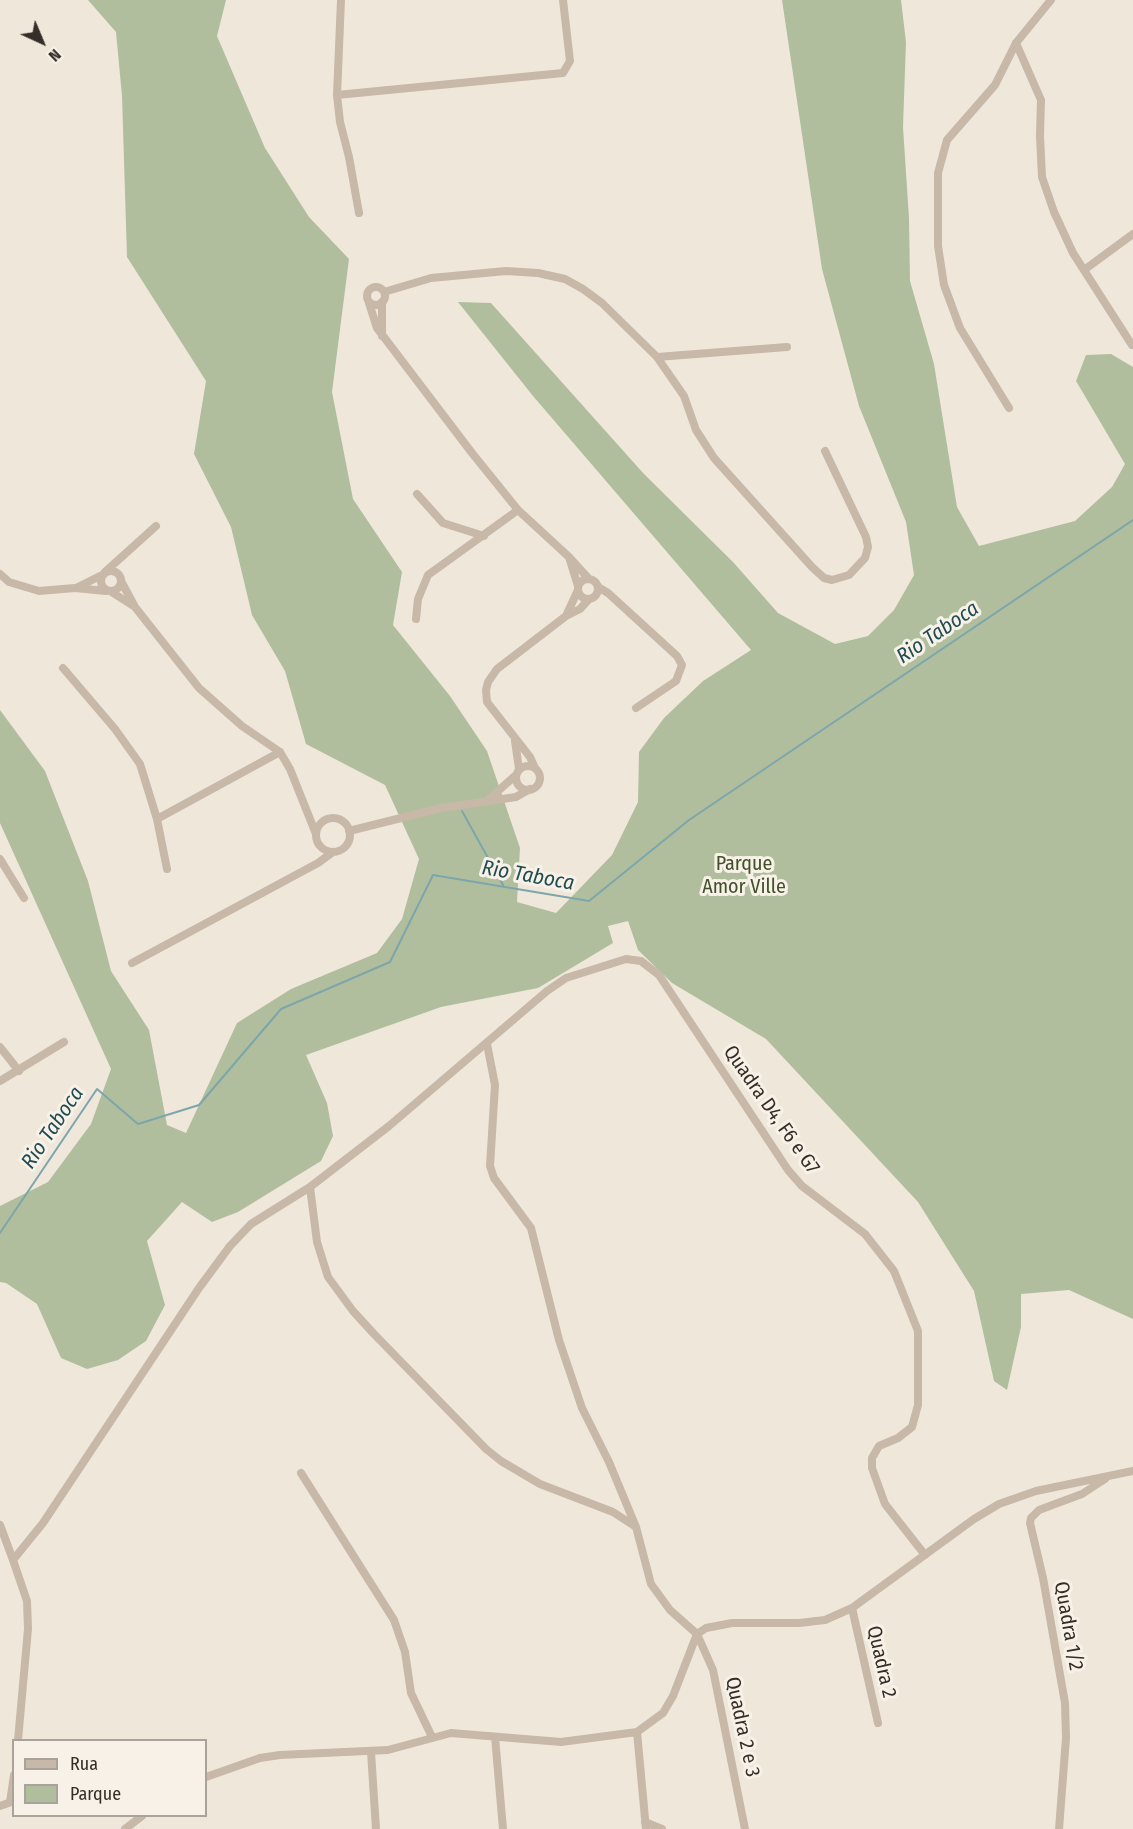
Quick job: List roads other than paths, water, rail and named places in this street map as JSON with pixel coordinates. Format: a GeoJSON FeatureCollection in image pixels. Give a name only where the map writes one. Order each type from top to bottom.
{"type":"FeatureCollection","features":[{"type":"Feature","properties":{"kind":"street"},"geometry":{"type":"LineString","coordinates":[[341,0],[337,95],[340,122],[359,213]]}},
{"type":"Feature","properties":{"kind":"street"},"geometry":{"type":"LineString","coordinates":[[337,95],[563,73],[570,61],[563,0]]}},
{"type":"Feature","properties":{"kind":"street"},"geometry":{"type":"LineString","coordinates":[[1009,408],[952,312],[944,285],[936,207],[938,173],[947,140],[995,86],[1016,43],[1051,0]]}},
{"type":"Feature","properties":{"kind":"street"},"geometry":{"type":"LineString","coordinates":[[1016,43],[1041,100],[1042,177],[1062,232],[1131,345]]}},
{"type":"Feature","properties":{"kind":"street"},"geometry":{"type":"LineString","coordinates":[[1084,270],[1133,234]]}},
{"type":"Feature","properties":{"kind":"street"},"geometry":{"type":"LineString","coordinates":[[384,292],[431,278],[488,272],[538,273],[565,279],[602,303],[657,357],[684,396],[696,430],[714,458],[812,567],[824,578],[832,580],[849,574],[865,558],[868,547],[866,537],[825,452]]}},
{"type":"Feature","properties":{"kind":"street"},"geometry":{"type":"LineString","coordinates":[[384,292],[378,287],[368,292],[373,321],[382,336],[518,510],[569,557],[589,579],[677,656],[682,665],[676,681],[636,708]]}},
{"type":"Feature","properties":{"kind":"street"},"geometry":{"type":"LineString","coordinates":[[382,336],[384,292]]}},
{"type":"Feature","properties":{"kind":"street"},"geometry":{"type":"LineString","coordinates":[[368,300],[375,304],[382,302]]}},
{"type":"Feature","properties":{"kind":"street"},"geometry":{"type":"LineString","coordinates":[[657,357],[787,347]]}},
{"type":"Feature","properties":{"kind":"street"},"geometry":{"type":"LineString","coordinates":[[417,494],[443,523],[484,536]]}},
{"type":"Feature","properties":{"kind":"street"},"geometry":{"type":"LineString","coordinates":[[416,619],[418,598],[428,575],[518,510]]}},
{"type":"Feature","properties":{"kind":"street"},"geometry":{"type":"LineString","coordinates":[[135,607],[108,591],[101,584],[104,574],[156,526]]}},
{"type":"Feature","properties":{"kind":"street"},"geometry":{"type":"LineString","coordinates":[[0,574],[9,582],[39,591],[75,588],[117,590],[125,555]]}},
{"type":"Feature","properties":{"kind":"street"},"geometry":{"type":"LineString","coordinates":[[569,557],[581,597],[612,597]]}},
{"type":"Feature","properties":{"kind":"street"},"geometry":{"type":"LineString","coordinates":[[75,588],[114,571],[121,579],[135,607],[199,688],[242,726],[280,752],[290,769],[305,812],[316,834],[319,845],[318,863]]}},
{"type":"Feature","properties":{"kind":"street"},"geometry":{"type":"LineString","coordinates":[[566,616],[578,588],[589,579]]}},
{"type":"Feature","properties":{"kind":"street"},"geometry":{"type":"LineString","coordinates":[[349,831],[488,800],[516,797],[539,782],[539,774],[487,702],[488,682],[497,669],[566,616],[580,609],[598,587]]}},
{"type":"Feature","properties":{"kind":"street"},"geometry":{"type":"LineString","coordinates":[[63,668],[115,729],[140,764],[157,819],[167,869]]}},
{"type":"Feature","properties":{"kind":"street"},"geometry":{"type":"LineString","coordinates":[[514,737],[519,786],[530,789]]}},
{"type":"Feature","properties":{"kind":"street"},"geometry":{"type":"LineString","coordinates":[[157,819],[280,752]]}},
{"type":"Feature","properties":{"kind":"street"},"geometry":{"type":"LineString","coordinates":[[488,800],[518,772],[529,766],[535,768]]}},
{"type":"Feature","properties":{"kind":"street"},"geometry":{"type":"LineString","coordinates":[[132,963],[318,863],[346,845],[349,831],[344,822],[337,819],[323,822],[305,812]]}},
{"type":"Feature","properties":{"kind":"street"},"geometry":{"type":"LineString","coordinates":[[316,834],[323,822]]}},
{"type":"Feature","properties":{"kind":"street"},"geometry":{"type":"LineString","coordinates":[[319,845],[333,852]]}},
{"type":"Feature","properties":{"kind":"street"},"geometry":{"type":"LineString","coordinates":[[0,859],[24,898]]}},
{"type":"Feature","properties":{"kind":"street","name":"Quadra D4, F6 e G7"},"geometry":{"type":"LineString","coordinates":[[487,1044],[546,991],[566,978],[626,959],[641,961],[658,975],[788,1170],[802,1186],[865,1234],[894,1272],[918,1331],[920,1356],[918,1405],[912,1427],[898,1438],[879,1446],[872,1458],[872,1468],[885,1504],[925,1555]]}},
{"type":"Feature","properties":{"kind":"street"},"geometry":{"type":"LineString","coordinates":[[0,1081],[64,1042]]}},
{"type":"Feature","properties":{"kind":"street"},"geometry":{"type":"LineString","coordinates":[[13,1560],[44,1523],[199,1288],[230,1246],[251,1224],[310,1187],[487,1044],[495,1085],[490,1166],[494,1178],[531,1228],[558,1340],[582,1408],[609,1462],[636,1527],[651,1584],[670,1610],[697,1634]]}},
{"type":"Feature","properties":{"kind":"street"},"geometry":{"type":"LineString","coordinates":[[0,1047],[19,1071]]}},
{"type":"Feature","properties":{"kind":"street"},"geometry":{"type":"LineString","coordinates":[[310,1187],[317,1242],[328,1277],[342,1298],[367,1326],[486,1449],[501,1461],[540,1484],[613,1512],[636,1527]]}},
{"type":"Feature","properties":{"kind":"street"},"geometry":{"type":"LineString","coordinates":[[301,1473],[394,1620],[405,1652],[411,1693],[432,1737]]}},
{"type":"Feature","properties":{"kind":"street"},"geometry":{"type":"LineString","coordinates":[[207,1777],[219,1771],[280,1755],[371,1752],[402,1748],[451,1733],[561,1742],[637,1732],[663,1713],[673,1696],[697,1634],[716,1625],[732,1623],[812,1623],[852,1608],[974,1519],[999,1504],[1036,1491],[1130,1474]]}},
{"type":"Feature","properties":{"kind":"street","name":"Quadra 1/2"},"geometry":{"type":"LineString","coordinates":[[1059,1829],[1066,1738],[1065,1703],[1043,1578],[1030,1524],[1031,1518],[1039,1510],[1082,1494],[1108,1477]]}},
{"type":"Feature","properties":{"kind":"street"},"geometry":{"type":"LineString","coordinates":[[0,1525],[27,1601],[28,1629],[18,1739]]}},
{"type":"Feature","properties":{"kind":"street","name":"Quadra 2"},"geometry":{"type":"LineString","coordinates":[[852,1608],[878,1723]]}},
{"type":"Feature","properties":{"kind":"street","name":"Quadra 2 e 3"},"geometry":{"type":"LineString","coordinates":[[697,1634],[719,1690],[745,1829]]}},
{"type":"Feature","properties":{"kind":"street"},"geometry":{"type":"LineString","coordinates":[[637,1732],[646,1825],[662,1829]]}},
{"type":"Feature","properties":{"kind":"street"},"geometry":{"type":"LineString","coordinates":[[495,1737],[503,1829]]}},
{"type":"Feature","properties":{"kind":"street"},"geometry":{"type":"LineString","coordinates":[[371,1752],[376,1829]]}},
{"type":"Feature","properties":{"kind":"street"},"geometry":{"type":"LineString","coordinates":[[207,1768],[219,1771]]}},
{"type":"Feature","properties":{"kind":"street"},"geometry":{"type":"LineString","coordinates":[[0,1806],[12,1801]]}},
{"type":"Feature","properties":{"kind":"street"},"geometry":{"type":"LineString","coordinates":[[125,1829],[140,1817]]}},
{"type":"Feature","properties":{"kind":"waterway","name":"Rio Taboca"},"geometry":{"type":"LineString","coordinates":[[0,1233],[97,1089],[138,1124],[199,1105],[281,1009],[390,962],[433,875],[589,901],[689,820],[1133,520]]}},
{"type":"Feature","properties":{"kind":"waterway"},"geometry":{"type":"LineString","coordinates":[[462,811],[503,885]]}},
{"type":"Feature","properties":{"kind":"park label","name":"Parque Amor Ville"},"geometry":{"type":"Point","coordinates":[744,876]}}]}
